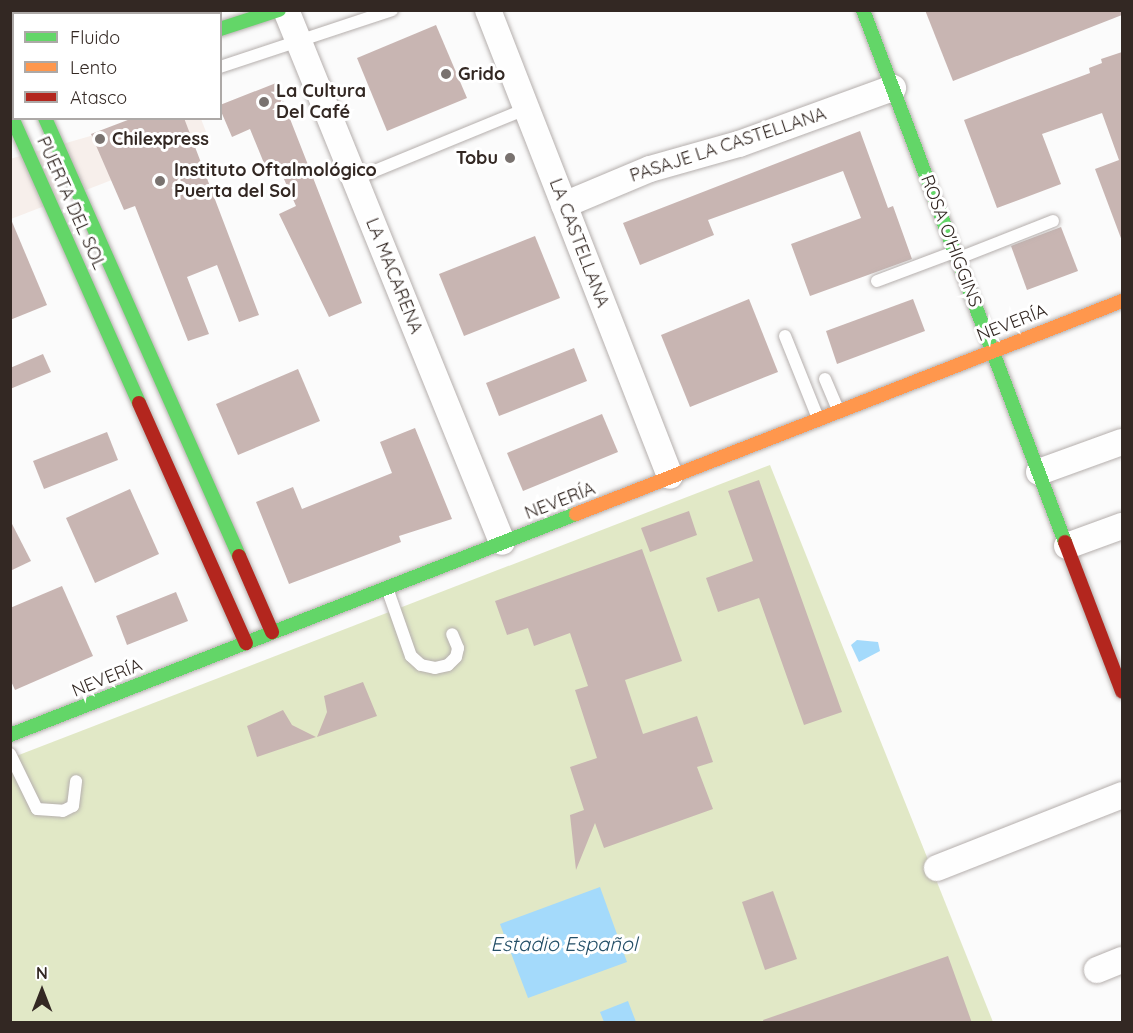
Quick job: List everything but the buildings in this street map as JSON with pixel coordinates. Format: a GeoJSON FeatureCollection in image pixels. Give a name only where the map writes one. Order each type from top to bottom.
{"type":"FeatureCollection","features":[{"type":"Feature","properties":{"kind":"street"},"geometry":{"type":"LineString","coordinates":[[222,28],[279,10]]}},
{"type":"Feature","properties":{"kind":"street","name":"LA MACARENA"},"geometry":{"type":"LineString","coordinates":[[286,10],[502,542]]}},
{"type":"Feature","properties":{"kind":"street","name":"LA CASTELLANA"},"geometry":{"type":"LineString","coordinates":[[488,10],[670,476]]}},
{"type":"Feature","properties":{"kind":"street","name":"ROSA O'HIGGINS"},"geometry":{"type":"LineString","coordinates":[[863,10],[1122,692]]}},
{"type":"Feature","properties":{"kind":"street","name":"PASAJE LA CASTELLANA"},"geometry":{"type":"LineString","coordinates":[[564,205],[650,169],[739,144],[893,88]]}},
{"type":"Feature","properties":{"kind":"street","name":"PUERTA DEL SOL"},"geometry":{"type":"LineString","coordinates":[[36,126],[123,297],[272,632]]}},
{"type":"Feature","properties":{"kind":"street","name":"PUERTA DEL SOL"},"geometry":{"type":"LineString","coordinates":[[36,126],[97,307],[246,643]]}},
{"type":"Feature","properties":{"kind":"street"},"geometry":{"type":"LineString","coordinates":[[97,307],[123,297]]}},
{"type":"Feature","properties":{"kind":"street","name":"NEVERÍA"},"geometry":{"type":"LineString","coordinates":[[10,735],[1122,301]]}},
{"type":"Feature","properties":{"kind":"street"},"geometry":{"type":"LineString","coordinates":[[1039,472],[1122,442]]}},
{"type":"Feature","properties":{"kind":"street"},"geometry":{"type":"LineString","coordinates":[[168,466],[194,456]]}},
{"type":"Feature","properties":{"kind":"street"},"geometry":{"type":"LineString","coordinates":[[1067,546],[1122,526]]}},
{"type":"Feature","properties":{"kind":"street"},"geometry":{"type":"LineString","coordinates":[[937,868],[1122,795]]}},
{"type":"Feature","properties":{"kind":"street"},"geometry":{"type":"LineString","coordinates":[[1097,970],[1122,960]]}},
{"type":"Feature","properties":{"kind":"lane"},"geometry":{"type":"LineString","coordinates":[[51,12],[61,10]]}},
{"type":"Feature","properties":{"kind":"lane"},"geometry":{"type":"LineString","coordinates":[[222,66],[392,10]]}},
{"type":"Feature","properties":{"kind":"lane"},"geometry":{"type":"LineString","coordinates":[[355,178],[526,109]]}},
{"type":"Feature","properties":{"kind":"lane"},"geometry":{"type":"LineString","coordinates":[[36,126],[56,120]]}},
{"type":"Feature","properties":{"kind":"lane"},"geometry":{"type":"LineString","coordinates":[[877,281],[1053,221]]}},
{"type":"Feature","properties":{"kind":"lane"},"geometry":{"type":"LineString","coordinates":[[785,336],[818,418]]}},
{"type":"Feature","properties":{"kind":"lane"},"geometry":{"type":"LineString","coordinates":[[825,379],[838,410]]}},
{"type":"Feature","properties":{"kind":"lane"},"geometry":{"type":"LineString","coordinates":[[387,586],[411,656],[421,665],[441,666],[456,657],[458,648],[452,634]]}},
{"type":"Feature","properties":{"kind":"lane"},"geometry":{"type":"LineString","coordinates":[[10,754],[37,809],[63,812],[73,806],[76,781]]}},
{"type":"Feature","properties":{"kind":"shaded area"},"geometry":{"type":"Polygon","coordinates":[[[146,120],[201,120],[210,142],[11,219],[10,159],[146,120]]]}},
{"type":"Feature","properties":{"kind":"green space","name":"Estadio Español"},"geometry":{"type":"Polygon","coordinates":[[[770,465],[993,1022],[11,1022],[11,758],[770,465]]]}},
{"type":"Feature","properties":{"kind":"water"},"geometry":{"type":"Polygon","coordinates":[[[857,640],[878,642],[880,651],[859,662],[851,645],[857,640]]]}},
{"type":"Feature","properties":{"kind":"water","name":"Estadio Español"},"geometry":{"type":"Polygon","coordinates":[[[600,887],[627,962],[528,998],[500,924],[600,887]]]}},
{"type":"Feature","properties":{"kind":"water"},"geometry":{"type":"Polygon","coordinates":[[[628,1001],[636,1022],[604,1022],[600,1012],[628,1001]]]}},
{"type":"Feature","properties":{"kind":"traffic: fast"},"geometry":{"type":"LineString","coordinates":[[156,12],[161,10]]}},
{"type":"Feature","properties":{"kind":"traffic: fast"},"geometry":{"type":"LineString","coordinates":[[222,28],[279,10]]}},
{"type":"Feature","properties":{"kind":"traffic: fast"},"geometry":{"type":"LineString","coordinates":[[863,10],[1065,542]]}},
{"type":"Feature","properties":{"kind":"traffic: fast"},"geometry":{"type":"LineString","coordinates":[[10,113],[12,117]]}},
{"type":"Feature","properties":{"kind":"traffic: fast"},"geometry":{"type":"LineString","coordinates":[[13,120],[139,403]]}},
{"type":"Feature","properties":{"kind":"traffic: fast"},"geometry":{"type":"LineString","coordinates":[[46,120],[239,556]]}},
{"type":"Feature","properties":{"kind":"traffic: fast"},"geometry":{"type":"LineString","coordinates":[[10,735],[576,514]]}},
{"type":"Feature","properties":{"kind":"traffic: slow"},"geometry":{"type":"LineString","coordinates":[[576,514],[1122,301]]}},
{"type":"Feature","properties":{"kind":"traffic: jam"},"geometry":{"type":"LineString","coordinates":[[139,403],[246,643]]}},
{"type":"Feature","properties":{"kind":"traffic: jam"},"geometry":{"type":"LineString","coordinates":[[1065,542],[1122,691]]}},
{"type":"Feature","properties":{"kind":"traffic: jam"},"geometry":{"type":"LineString","coordinates":[[239,556],[272,632]]}},
{"type":"Feature","properties":{"kind":"place","name":"Grido"},"geometry":{"type":"Point","coordinates":[446,74]}},
{"type":"Feature","properties":{"kind":"place","name":"La Cultura Del Café"},"geometry":{"type":"Point","coordinates":[264,102]}},
{"type":"Feature","properties":{"kind":"place","name":"Chilexpress"},"geometry":{"type":"Point","coordinates":[100,139]}},
{"type":"Feature","properties":{"kind":"place","name":"Tobu"},"geometry":{"type":"Point","coordinates":[510,158]}},
{"type":"Feature","properties":{"kind":"place","name":"Instituto Oftalmológico Puerta del Sol"},"geometry":{"type":"Point","coordinates":[160,181]}}]}
